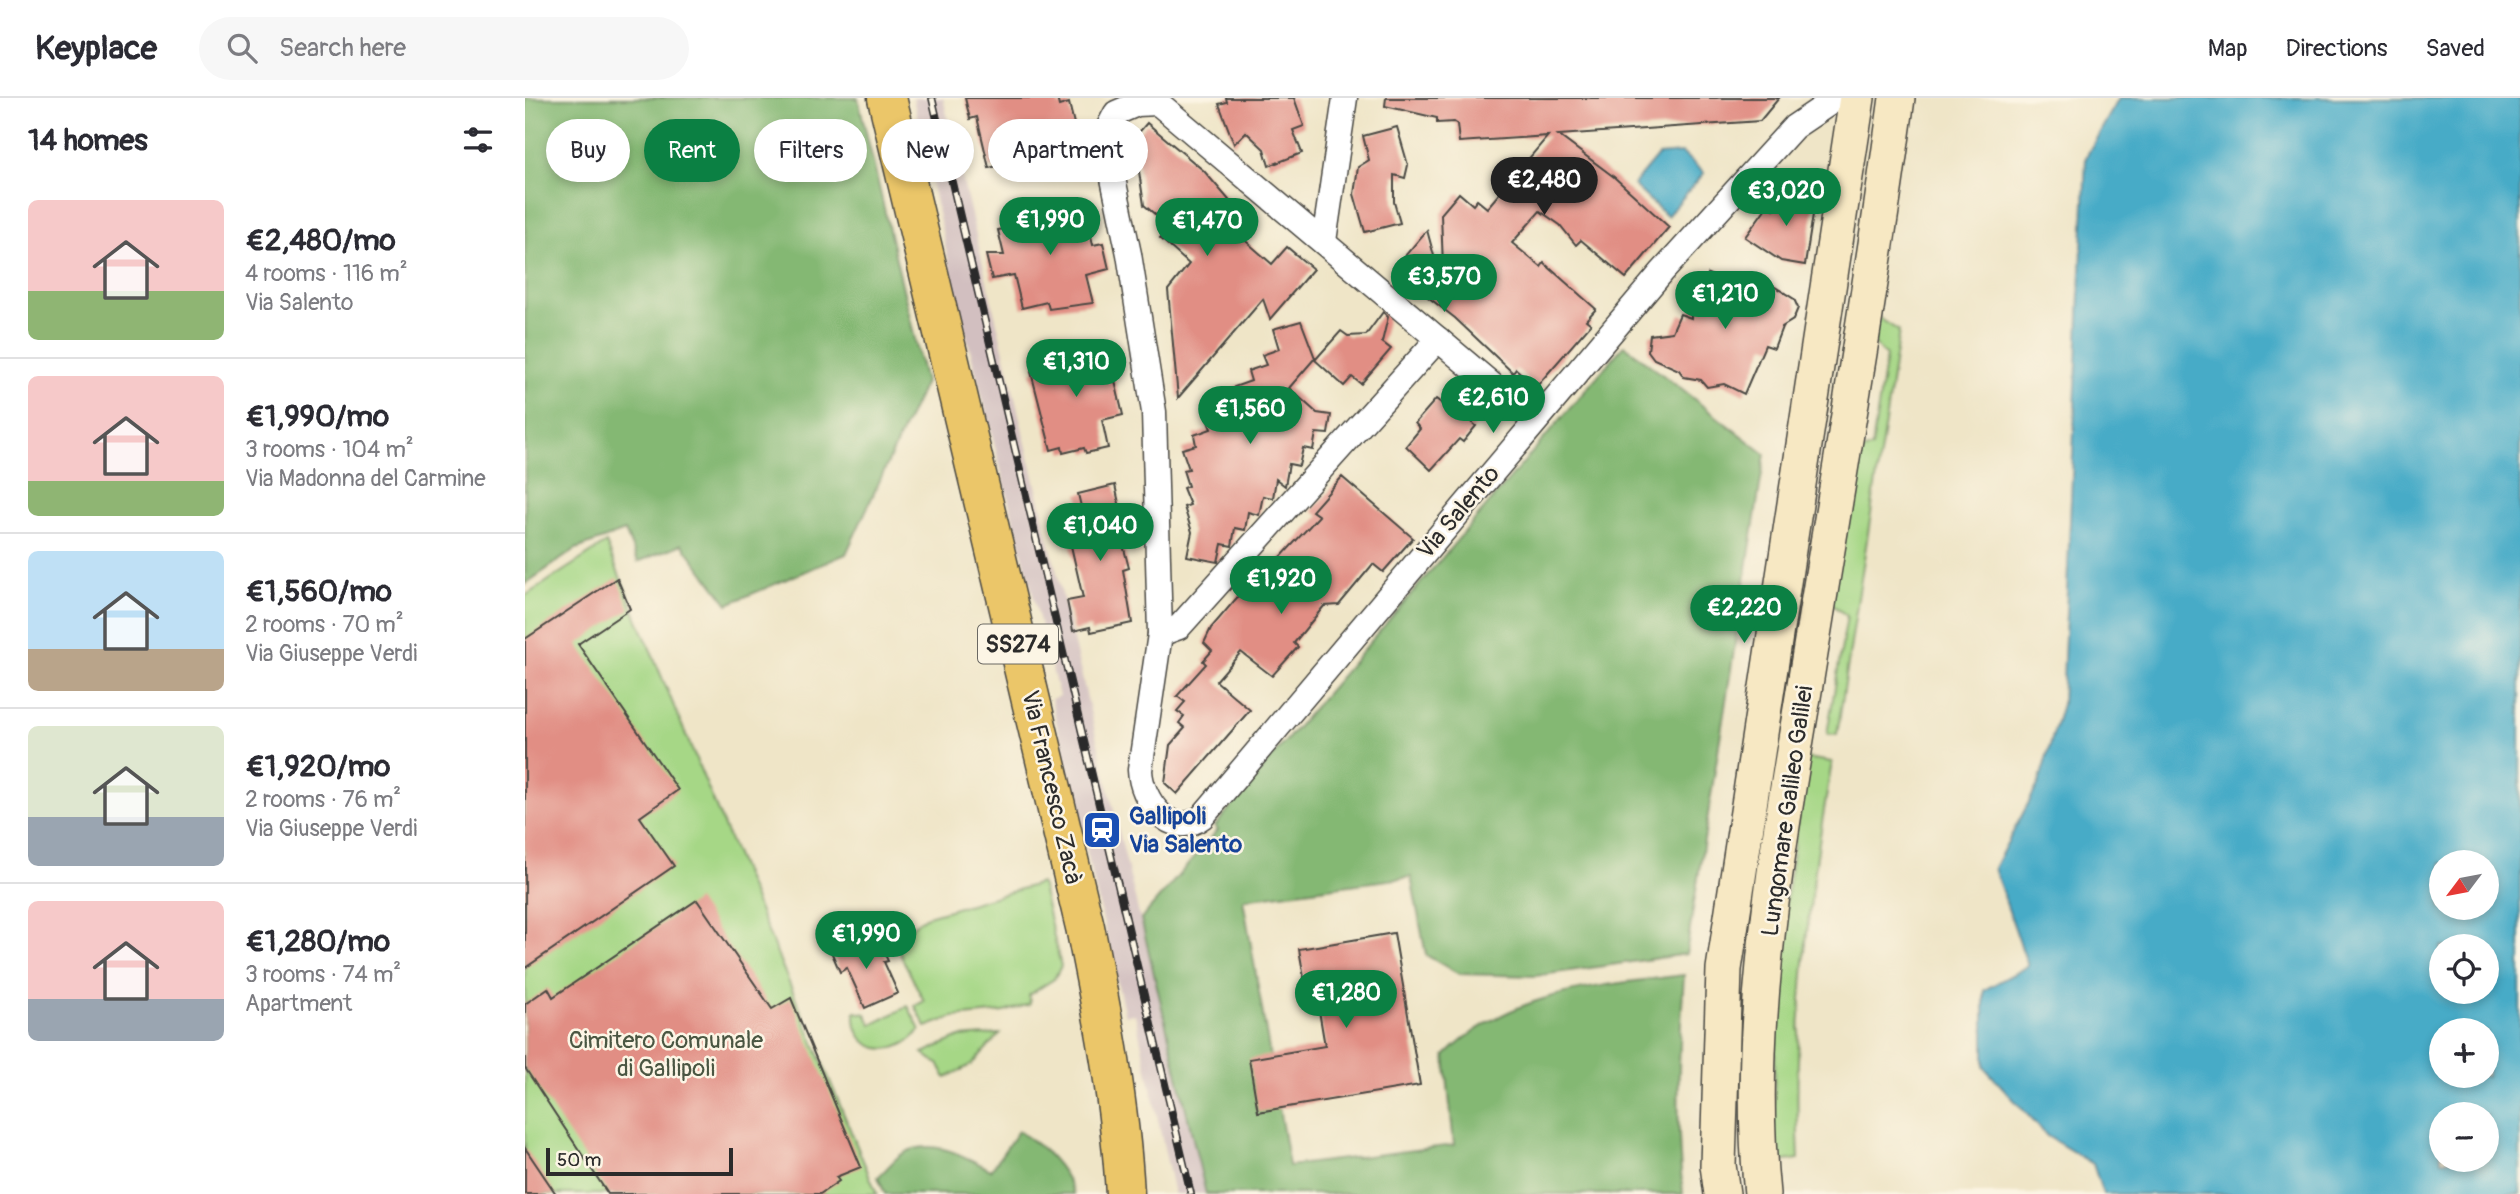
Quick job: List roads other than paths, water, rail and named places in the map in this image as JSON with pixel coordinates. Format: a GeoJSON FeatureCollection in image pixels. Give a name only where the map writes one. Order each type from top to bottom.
{"type":"FeatureCollection","features":[{"type":"Feature","properties":{"kind":"main road","name":"Via Francesco Zacà"},"geometry":{"type":"LineString","coordinates":[[887,98],[1085,928],[1109,1047],[1122,1141],[1125,1194]]}},
{"type":"Feature","properties":{"kind":"main road","name":"Lungomare Galileo Galilei"},"geometry":{"type":"LineString","coordinates":[[1722,1194],[1718,1165],[1724,969],[1857,98]]}},
{"type":"Feature","properties":{"kind":"main road","name":"Lungomare Galileo Galilei"},"geometry":{"type":"LineString","coordinates":[[1762,1194],[1757,1144],[1758,1049],[1784,810],[1898,98]]}},
{"type":"Feature","properties":{"kind":"street"},"geometry":{"type":"LineString","coordinates":[[1324,241],[1345,98]]}},
{"type":"Feature","properties":{"kind":"street","name":"Via Salento"},"geometry":{"type":"LineString","coordinates":[[1160,634],[1146,714],[1140,781],[1147,799],[1167,819],[1189,824],[1202,817],[1535,421],[1794,127],[1837,98]]}},
{"type":"Feature","properties":{"kind":"street"},"geometry":{"type":"LineString","coordinates":[[1438,339],[1179,626],[1160,634],[1154,412],[1129,254],[1104,136],[1116,114],[1137,104],[1158,103],[1324,241],[1535,421]]}},
{"type":"Feature","properties":{"kind":"water"},"geometry":{"type":"Polygon","coordinates":[[[2119,98],[2520,98],[2520,1194],[2103,1194],[2093,1164],[2047,1136],[1984,1067],[1984,990],[2028,966],[1994,868],[2039,783],[2062,704],[2086,157],[2119,98]]]}},
{"type":"Feature","properties":{"kind":"water"},"geometry":{"type":"Polygon","coordinates":[[[1682,153],[1704,173],[1667,216],[1633,185],[1658,155],[1682,153]]]}},
{"type":"Feature","properties":{"kind":"railway"},"geometry":{"type":"LineString","coordinates":[[932,98],[1191,1194]]}},
{"type":"Feature","properties":{"kind":"place","name":"Gallipoli Via Salento"},"geometry":{"type":"Point","coordinates":[1102,830]}},
{"type":"Feature","properties":{"kind":"park label","name":"Cimitero Comunale di Gallipoli"},"geometry":{"type":"Point","coordinates":[666,1054]}}]}
